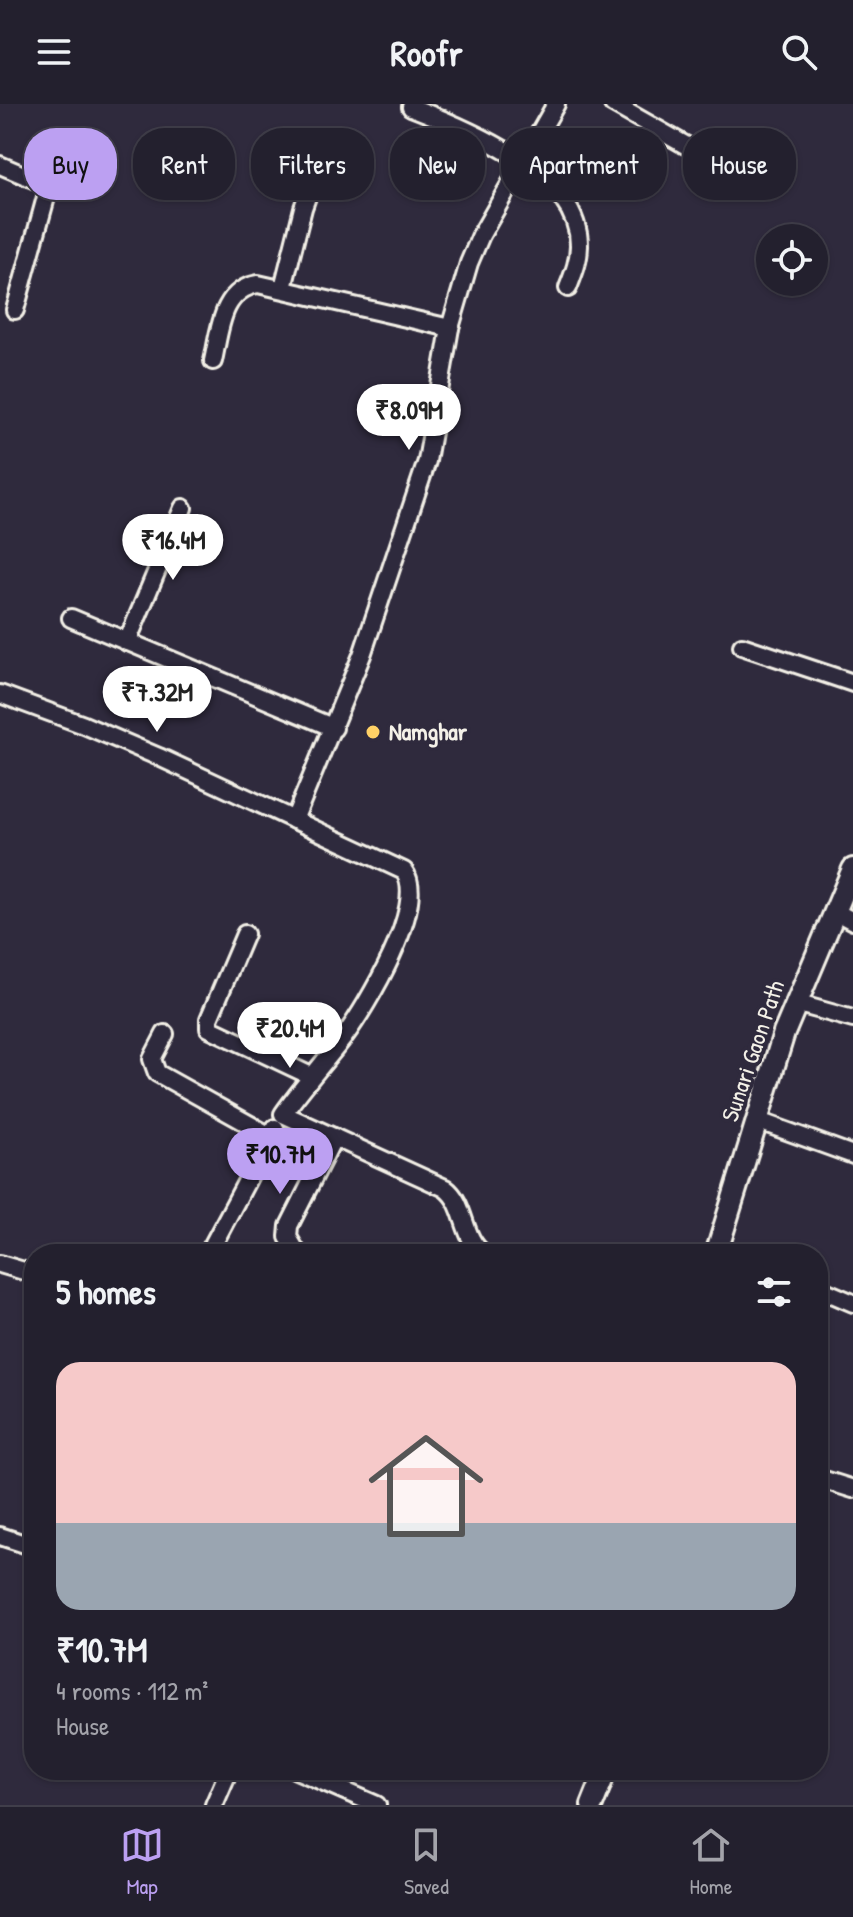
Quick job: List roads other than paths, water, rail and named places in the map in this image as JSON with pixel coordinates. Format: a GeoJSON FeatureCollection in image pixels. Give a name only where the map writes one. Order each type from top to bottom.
{"type":"FeatureCollection","features":[{"type":"Feature","properties":{"kind":"street"},"geometry":{"type":"LineString","coordinates":[[543,128],[556,104]]}},
{"type":"Feature","properties":{"kind":"street"},"geometry":{"type":"LineString","coordinates":[[613,104],[683,144]]}},
{"type":"Feature","properties":{"kind":"street"},"geometry":{"type":"LineString","coordinates":[[411,107],[501,148]]}},
{"type":"Feature","properties":{"kind":"street"},"geometry":{"type":"LineString","coordinates":[[0,165],[40,182],[48,190],[15,310]]}},
{"type":"Feature","properties":{"kind":"street"},"geometry":{"type":"LineString","coordinates":[[283,288],[306,200]]}},
{"type":"Feature","properties":{"kind":"street"},"geometry":{"type":"LineString","coordinates":[[294,820],[362,655],[427,461],[458,295],[481,235],[502,200]]}},
{"type":"Feature","properties":{"kind":"street"},"geometry":{"type":"LineString","coordinates":[[560,200],[577,230],[577,261],[568,288]]}},
{"type":"Feature","properties":{"kind":"street"},"geometry":{"type":"LineString","coordinates":[[213,361],[225,311],[235,292],[244,286],[258,284],[450,328]]}},
{"type":"Feature","properties":{"kind":"street"},"geometry":{"type":"LineString","coordinates":[[127,642],[183,508]]}},
{"type":"Feature","properties":{"kind":"street"},"geometry":{"type":"LineString","coordinates":[[71,618],[334,728]]}},
{"type":"Feature","properties":{"kind":"street"},"geometry":{"type":"LineString","coordinates":[[742,646],[853,683]]}},
{"type":"Feature","properties":{"kind":"street"},"geometry":{"type":"LineString","coordinates":[[0,694],[84,725],[404,871],[410,879],[411,891],[396,945],[369,998],[344,1036],[283,1114],[213,1244]]}},
{"type":"Feature","properties":{"kind":"street","name":"Sunari Gaon Path"},"geometry":{"type":"LineString","coordinates":[[723,1244],[756,1120],[795,1003],[852,876]]}},
{"type":"Feature","properties":{"kind":"street"},"geometry":{"type":"LineString","coordinates":[[834,911],[853,921]]}},
{"type":"Feature","properties":{"kind":"street"},"geometry":{"type":"LineString","coordinates":[[245,934],[209,1019],[209,1028],[311,1076]]}},
{"type":"Feature","properties":{"kind":"street"},"geometry":{"type":"LineString","coordinates":[[795,1003],[853,1019]]}},
{"type":"Feature","properties":{"kind":"street"},"geometry":{"type":"LineString","coordinates":[[165,1034],[152,1059],[157,1073],[270,1136]]}},
{"type":"Feature","properties":{"kind":"street"},"geometry":{"type":"LineString","coordinates":[[283,1114],[452,1193],[469,1237],[475,1244]]}},
{"type":"Feature","properties":{"kind":"street"},"geometry":{"type":"LineString","coordinates":[[756,1120],[853,1155]]}},
{"type":"Feature","properties":{"kind":"street"},"geometry":{"type":"LineString","coordinates":[[292,1244],[288,1237],[289,1226],[334,1137]]}},
{"type":"Feature","properties":{"kind":"street"},"geometry":{"type":"LineString","coordinates":[[0,1264],[24,1271]]}},
{"type":"Feature","properties":{"kind":"street"},"geometry":{"type":"LineString","coordinates":[[828,1292],[853,1303]]}},
{"type":"Feature","properties":{"kind":"street"},"geometry":{"type":"LineString","coordinates":[[828,1481],[853,1489]]}},
{"type":"Feature","properties":{"kind":"street"},"geometry":{"type":"LineString","coordinates":[[0,1536],[24,1544]]}},
{"type":"Feature","properties":{"kind":"street"},"geometry":{"type":"LineString","coordinates":[[214,1805],[225,1780]]}},
{"type":"Feature","properties":{"kind":"street"},"geometry":{"type":"LineString","coordinates":[[319,1780],[377,1805]]}},
{"type":"Feature","properties":{"kind":"street"},"geometry":{"type":"LineString","coordinates":[[592,1805],[602,1780]]}},
{"type":"Feature","properties":{"kind":"place","name":"Namghar"},"geometry":{"type":"Point","coordinates":[373,732]}}]}
